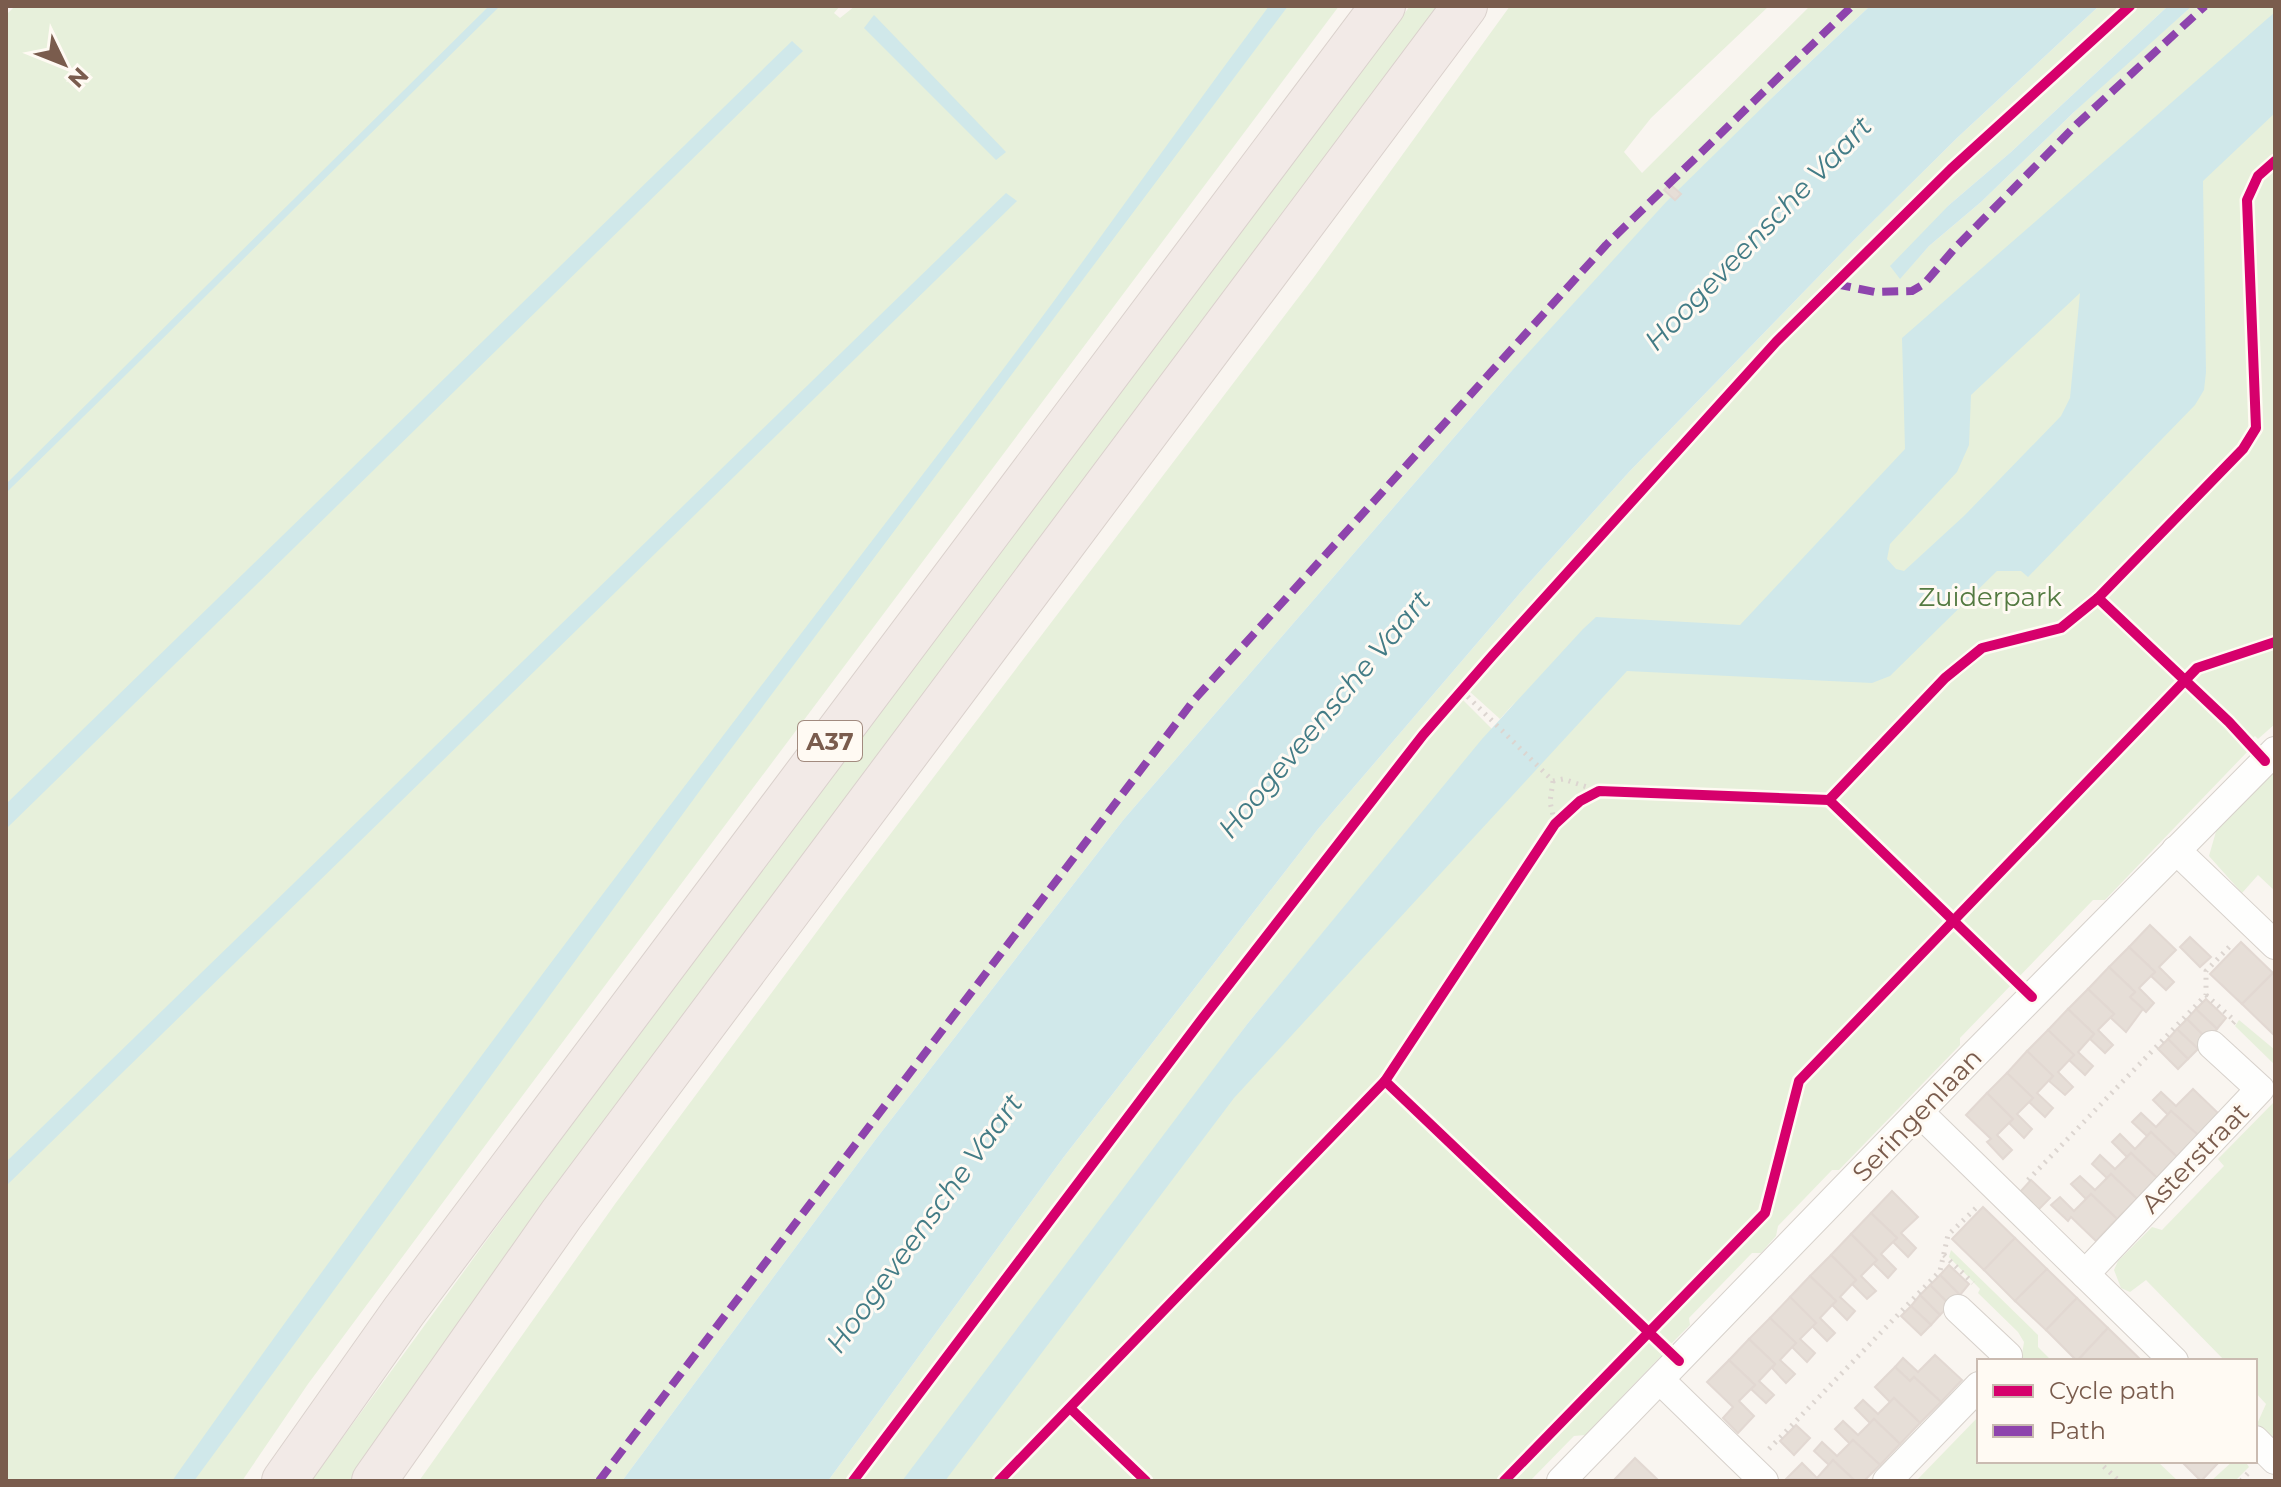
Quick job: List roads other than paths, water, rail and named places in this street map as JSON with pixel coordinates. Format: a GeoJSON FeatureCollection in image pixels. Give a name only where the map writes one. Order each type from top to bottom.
{"type":"FeatureCollection","features":[{"type":"Feature","properties":{"kind":"highway","name":"A37"},"geometry":{"type":"LineString","coordinates":[[284,1481],[423,1286],[1383,6]]}},
{"type":"Feature","properties":{"kind":"highway","name":"A37"},"geometry":{"type":"LineString","coordinates":[[374,1481],[561,1215],[1465,6]]}},
{"type":"Feature","properties":{"kind":"street","name":"Seringenlaan"},"geometry":{"type":"LineString","coordinates":[[1561,1481],[2275,751]]}},
{"type":"Feature","properties":{"kind":"street"},"geometry":{"type":"LineString","coordinates":[[2176,850],[2275,945]]}},
{"type":"Feature","properties":{"kind":"street","name":"Asterstraat"},"geometry":{"type":"LineString","coordinates":[[2085,1274],[2260,1089],[2212,1045]]}},
{"type":"Feature","properties":{"kind":"street"},"geometry":{"type":"LineString","coordinates":[[1919,1112],[2172,1359]]}},
{"type":"Feature","properties":{"kind":"street"},"geometry":{"type":"LineString","coordinates":[[1958,1309],[2008,1356],[2005,1359]]}},
{"type":"Feature","properties":{"kind":"street"},"geometry":{"type":"LineString","coordinates":[[1660,1380],[1757,1474]]}},
{"type":"Feature","properties":{"kind":"street"},"geometry":{"type":"LineString","coordinates":[[1887,1481],[1977,1388]]}},
{"type":"Feature","properties":{"kind":"street"},"geometry":{"type":"LineString","coordinates":[[2257,1442],[2275,1460]]}},
{"type":"Feature","properties":{"kind":"water"},"geometry":{"type":"Polygon","coordinates":[[[489,6],[500,6],[6,493],[6,484],[489,6]]]}},
{"type":"Feature","properties":{"kind":"water"},"geometry":{"type":"Polygon","coordinates":[[[1269,6],[1288,6],[715,770],[194,1481],[172,1481],[471,1069],[1021,345],[1269,6]]]}},
{"type":"Feature","properties":{"kind":"water","name":"Hoogeveensche Vaart"},"geometry":{"type":"Polygon","coordinates":[[[1870,6],[2099,6],[1958,137],[1854,240],[1629,472],[1520,593],[1318,829],[1063,1158],[828,1481],[622,1481],[876,1139],[1124,819],[1508,375],[1667,201],[1870,6]]]}},
{"type":"Feature","properties":{"kind":"water"},"geometry":{"type":"Polygon","coordinates":[[[2168,6],[2192,6],[2074,112],[1981,202],[1929,246],[1900,279],[1890,266],[1949,205],[2011,152],[2168,6]]]}},
{"type":"Feature","properties":{"kind":"water"},"geometry":{"type":"Polygon","coordinates":[[[2275,12],[2275,113],[2203,181],[2206,372],[2204,390],[2195,405],[2028,577],[2021,571],[1997,571],[1890,676],[1872,683],[1627,671],[1234,1098],[945,1481],[902,1481],[1248,1023],[1482,739],[1583,629],[1596,617],[1740,625],[1905,449],[1902,338],[2275,12]],[[2080,293],[1971,395],[1969,445],[1957,472],[1890,544],[1887,559],[1896,569],[1904,571],[1965,515],[2061,416],[2070,398],[2080,293]]]}},
{"type":"Feature","properties":{"kind":"water"},"geometry":{"type":"Polygon","coordinates":[[[874,15],[1006,152],[996,160],[864,28],[874,15]]]}},
{"type":"Feature","properties":{"kind":"water"},"geometry":{"type":"Polygon","coordinates":[[[792,41],[803,51],[6,829],[6,804],[792,41]]]}},
{"type":"Feature","properties":{"kind":"water"},"geometry":{"type":"Polygon","coordinates":[[[1006,193],[1017,201],[6,1186],[6,1162],[1006,193]]]}},
{"type":"Feature","properties":{"kind":"park label","name":"Zuiderpark"},"geometry":{"type":"Point","coordinates":[1990,597]}}]}
